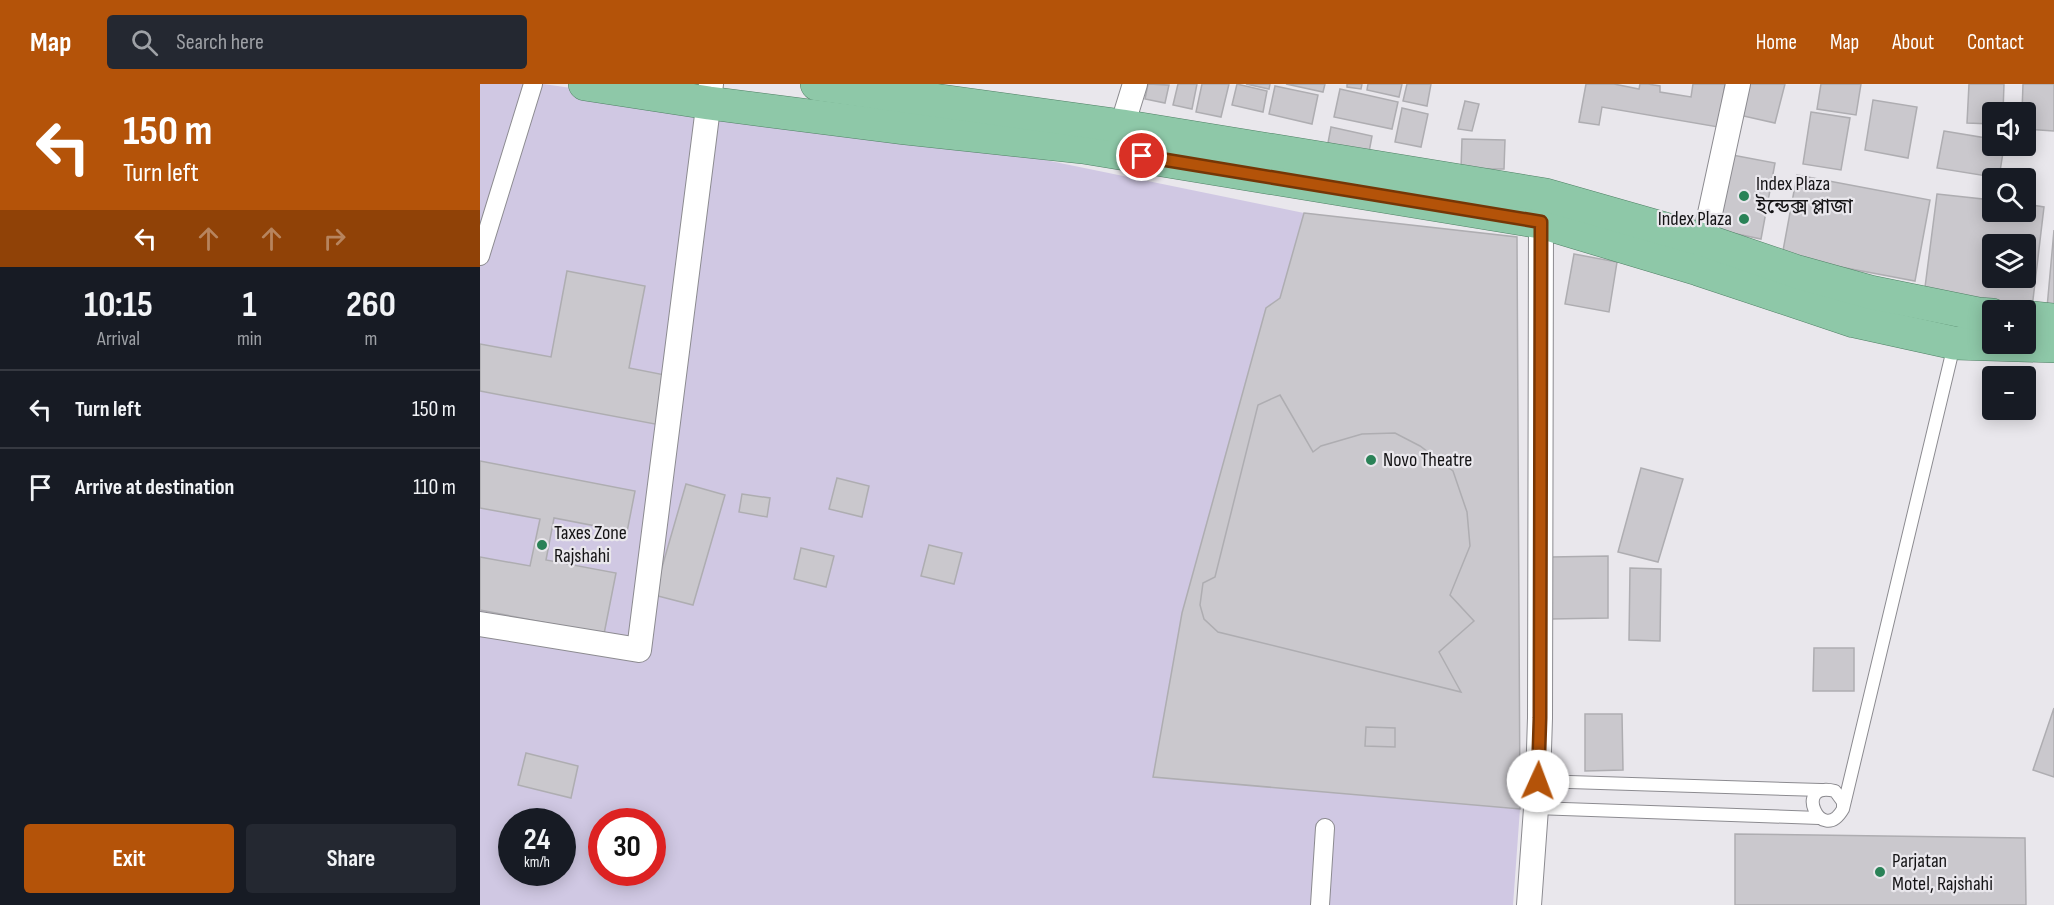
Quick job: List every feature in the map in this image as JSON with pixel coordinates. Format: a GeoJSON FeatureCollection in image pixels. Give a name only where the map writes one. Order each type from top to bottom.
{"type":"FeatureCollection","features":[{"type":"Feature","properties":{"kind":"highway"},"geometry":{"type":"LineString","coordinates":[[585,84],[710,93],[904,128],[1083,147],[1120,139]]}},
{"type":"Feature","properties":{"kind":"highway"},"geometry":{"type":"LineString","coordinates":[[817,84],[916,90],[1120,139],[1543,208],[1701,255],[1798,272],[1870,292],[1982,314]]}},
{"type":"Feature","properties":{"kind":"highway"},"geometry":{"type":"LineString","coordinates":[[1701,255],[1854,321],[1954,343],[2054,346]]}},
{"type":"Feature","properties":{"kind":"highway"},"geometry":{"type":"LineString","coordinates":[[2036,318],[2054,320]]}},
{"type":"Feature","properties":{"kind":"street"},"geometry":{"type":"LineString","coordinates":[[480,256],[533,84]]}},
{"type":"Feature","properties":{"kind":"street"},"geometry":{"type":"LineString","coordinates":[[1120,139],[1135,84]]}},
{"type":"Feature","properties":{"kind":"street"},"geometry":{"type":"LineString","coordinates":[[1701,255],[1738,84]]}},
{"type":"Feature","properties":{"kind":"street"},"geometry":{"type":"LineString","coordinates":[[480,624],[639,650],[710,93]]}},
{"type":"Feature","properties":{"kind":"street"},"geometry":{"type":"LineString","coordinates":[[1529,905],[1540,718],[1543,208]]}},
{"type":"Feature","properties":{"kind":"street"},"geometry":{"type":"LineString","coordinates":[[1320,905],[1325,828]]}},
{"type":"Feature","properties":{"kind":"lane"},"geometry":{"type":"LineString","coordinates":[[1535,808],[1833,819],[1839,815],[1843,809],[1954,343]]}},
{"type":"Feature","properties":{"kind":"lane"},"geometry":{"type":"LineString","coordinates":[[1538,781],[1835,791],[1843,802],[1843,809]]}},
{"type":"Feature","properties":{"kind":"lane"},"geometry":{"type":"LineString","coordinates":[[1820,818],[1814,813],[1812,807],[1816,794],[1821,790]]}},
{"type":"Feature","properties":{"kind":"shaded area"},"geometry":{"type":"Polygon","coordinates":[[[480,84],[543,84],[962,143],[1304,213],[1280,298],[1266,308],[1182,613],[1520,809],[1513,905],[480,905],[480,84]]]}},
{"type":"Feature","properties":{"kind":"building"},"geometry":{"type":"Polygon","coordinates":[[[1148,84],[1169,85],[1165,103],[1145,99],[1148,84]]]}},
{"type":"Feature","properties":{"kind":"building"},"geometry":{"type":"Polygon","coordinates":[[[1178,84],[1197,84],[1192,109],[1173,105],[1178,84]]]}},
{"type":"Feature","properties":{"kind":"building"},"geometry":{"type":"Polygon","coordinates":[[[1202,84],[1229,84],[1221,117],[1196,112],[1202,84]]]}},
{"type":"Feature","properties":{"kind":"building"},"geometry":{"type":"Polygon","coordinates":[[[1237,84],[1267,91],[1263,112],[1232,105],[1237,84]]]}},
{"type":"Feature","properties":{"kind":"building"},"geometry":{"type":"Polygon","coordinates":[[[1246,84],[1270,84],[1269,89],[1246,84]]]}},
{"type":"Feature","properties":{"kind":"building"},"geometry":{"type":"Polygon","coordinates":[[[1286,84],[1325,84],[1323,92],[1286,84]]]}},
{"type":"Feature","properties":{"kind":"building"},"geometry":{"type":"Polygon","coordinates":[[[1347,84],[1362,84],[1361,89],[1347,87],[1347,84]]]}},
{"type":"Feature","properties":{"kind":"building"},"geometry":{"type":"Polygon","coordinates":[[[1368,84],[1402,84],[1399,97],[1367,90],[1368,84]]]}},
{"type":"Feature","properties":{"kind":"building"},"geometry":{"type":"Polygon","coordinates":[[[1407,84],[1431,84],[1427,106],[1403,101],[1407,84]]]}},
{"type":"Feature","properties":{"kind":"building"},"geometry":{"type":"Polygon","coordinates":[[[1586,84],[1614,84],[1639,89],[1640,84],[1648,84],[1660,86],[1660,92],[1691,97],[1693,84],[1725,84],[1718,127],[1602,107],[1599,125],[1579,122],[1586,84]]]}},
{"type":"Feature","properties":{"kind":"building"},"geometry":{"type":"Polygon","coordinates":[[[1746,84],[1785,84],[1775,123],[1739,115],[1746,84]]]}},
{"type":"Feature","properties":{"kind":"building"},"geometry":{"type":"Polygon","coordinates":[[[1821,84],[1861,84],[1856,115],[1817,109],[1821,84]]]}},
{"type":"Feature","properties":{"kind":"building"},"geometry":{"type":"Polygon","coordinates":[[[1969,84],[2004,84],[2003,102],[1982,102],[1982,124],[1967,123],[1969,84]]]}},
{"type":"Feature","properties":{"kind":"building"},"geometry":{"type":"Polygon","coordinates":[[[2023,84],[2054,84],[2054,131],[2036,130],[2036,102],[2022,102],[2023,84]]]}},
{"type":"Feature","properties":{"kind":"building"},"geometry":{"type":"Polygon","coordinates":[[[1275,86],[1318,95],[1312,124],[1269,114],[1275,86]]]}},
{"type":"Feature","properties":{"kind":"building"},"geometry":{"type":"Polygon","coordinates":[[[1340,89],[1398,102],[1392,129],[1334,117],[1340,89]]]}},
{"type":"Feature","properties":{"kind":"building"},"geometry":{"type":"Polygon","coordinates":[[[1873,100],[1917,107],[1908,158],[1865,150],[1873,100]]]}},
{"type":"Feature","properties":{"kind":"building"},"geometry":{"type":"Polygon","coordinates":[[[1465,101],[1479,104],[1472,131],[1458,129],[1465,101]]]}},
{"type":"Feature","properties":{"kind":"building"},"geometry":{"type":"Polygon","coordinates":[[[1402,108],[1428,114],[1421,147],[1395,142],[1402,108]]]}},
{"type":"Feature","properties":{"kind":"building"},"geometry":{"type":"Polygon","coordinates":[[[1811,112],[1850,118],[1841,170],[1803,164],[1811,112]]]}},
{"type":"Feature","properties":{"kind":"building"},"geometry":{"type":"Polygon","coordinates":[[[1331,127],[1372,136],[1369,152],[1328,143],[1331,127]]]}},
{"type":"Feature","properties":{"kind":"building"},"geometry":{"type":"Polygon","coordinates":[[[1944,131],[1982,137],[1982,156],[2002,156],[2001,168],[1982,168],[1982,175],[1937,168],[1944,131]]]}},
{"type":"Feature","properties":{"kind":"building"},"geometry":{"type":"Polygon","coordinates":[[[1462,139],[1505,140],[1504,169],[1461,169],[1462,139]]]}},
{"type":"Feature","properties":{"kind":"building","name":"Index Plaza ইন্ডেক্স প্লাজা"},"geometry":{"type":"Polygon","coordinates":[[[1727,154],[1775,163],[1761,239],[1713,229],[1727,154]]]}},
{"type":"Feature","properties":{"kind":"building"},"geometry":{"type":"Polygon","coordinates":[[[1797,175],[1930,200],[1915,281],[1782,256],[1797,175]]]}},
{"type":"Feature","properties":{"kind":"building"},"geometry":{"type":"Polygon","coordinates":[[[1937,194],[1982,199],[1982,222],[2036,222],[2036,206],[2044,207],[2036,274],[2036,234],[1982,234],[1982,288],[2034,288],[2033,300],[1982,300],[1982,302],[1924,295],[1937,194]]]}},
{"type":"Feature","properties":{"kind":"building","name":"Novo Theatre"},"geometry":{"type":"Polygon","coordinates":[[[1304,213],[1517,237],[1520,809],[1153,777],[1182,613],[1266,308],[1280,298],[1304,213]]]}},
{"type":"Feature","properties":{"kind":"building"},"geometry":{"type":"Polygon","coordinates":[[[2054,230],[2054,308],[2047,308],[2054,230]]]}},
{"type":"Feature","properties":{"kind":"building"},"geometry":{"type":"Polygon","coordinates":[[[1574,254],[1617,262],[1609,312],[1565,304],[1574,254]]]}},
{"type":"Feature","properties":{"kind":"building"},"geometry":{"type":"Polygon","coordinates":[[[567,271],[645,286],[629,368],[670,376],[660,425],[480,391],[480,344],[551,357],[567,271]]]}},
{"type":"Feature","properties":{"kind":"building"},"geometry":{"type":"Polygon","coordinates":[[[1280,395],[1313,452],[1321,446],[1362,434],[1395,433],[1420,446],[1453,471],[1467,512],[1470,546],[1450,595],[1474,621],[1439,652],[1461,692],[1218,632],[1204,619],[1200,605],[1203,583],[1215,577],[1258,405],[1280,395]]]}},
{"type":"Feature","properties":{"kind":"building","name":"Taxes Zone Rajshahi"},"geometry":{"type":"Polygon","coordinates":[[[480,461],[635,491],[627,532],[554,518],[546,560],[616,573],[604,634],[480,610],[480,557],[530,566],[540,519],[480,508],[480,461]]]}},
{"type":"Feature","properties":{"kind":"building"},"geometry":{"type":"Polygon","coordinates":[[[1641,468],[1683,479],[1658,562],[1618,552],[1641,468]]]}},
{"type":"Feature","properties":{"kind":"building"},"geometry":{"type":"Polygon","coordinates":[[[837,478],[869,486],[862,517],[829,509],[837,478]]]}},
{"type":"Feature","properties":{"kind":"building"},"geometry":{"type":"Polygon","coordinates":[[[686,484],[725,495],[693,605],[654,595],[686,484]]]}},
{"type":"Feature","properties":{"kind":"building"},"geometry":{"type":"Polygon","coordinates":[[[742,494],[770,498],[767,517],[739,512],[742,494]]]}},
{"type":"Feature","properties":{"kind":"building"},"geometry":{"type":"Polygon","coordinates":[[[929,545],[962,553],[954,584],[921,576],[929,545]]]}},
{"type":"Feature","properties":{"kind":"building"},"geometry":{"type":"Polygon","coordinates":[[[801,548],[834,556],[826,587],[794,579],[801,548]]]}},
{"type":"Feature","properties":{"kind":"building"},"geometry":{"type":"Polygon","coordinates":[[[1608,556],[1608,618],[1551,619],[1551,557],[1608,556]]]}},
{"type":"Feature","properties":{"kind":"building"},"geometry":{"type":"Polygon","coordinates":[[[1630,568],[1661,569],[1660,641],[1629,640],[1630,568]]]}},
{"type":"Feature","properties":{"kind":"building"},"geometry":{"type":"Polygon","coordinates":[[[1814,648],[1854,648],[1854,691],[1813,691],[1814,648]]]}},
{"type":"Feature","properties":{"kind":"building"},"geometry":{"type":"Polygon","coordinates":[[[2054,708],[2054,777],[2033,770],[2054,708]]]}},
{"type":"Feature","properties":{"kind":"building"},"geometry":{"type":"Polygon","coordinates":[[[1585,714],[1622,714],[1623,770],[1585,771],[1585,714]]]}},
{"type":"Feature","properties":{"kind":"building"},"geometry":{"type":"Polygon","coordinates":[[[1366,727],[1395,728],[1395,747],[1365,746],[1366,727]]]}},
{"type":"Feature","properties":{"kind":"building"},"geometry":{"type":"Polygon","coordinates":[[[526,753],[578,766],[571,798],[518,785],[526,753]]]}},
{"type":"Feature","properties":{"kind":"building","name":"Parjatan Motel, Rajshahi"},"geometry":{"type":"Polygon","coordinates":[[[1735,834],[2025,838],[2026,905],[1735,905],[1735,834]]]}},
{"type":"Feature","properties":{"kind":"place","name":"Index Plaza ইন্ডেক্স প্লাজা"},"geometry":{"type":"Point","coordinates":[1744,196]}},
{"type":"Feature","properties":{"kind":"place","name":"Index Plaza"},"geometry":{"type":"Point","coordinates":[1744,219]}},
{"type":"Feature","properties":{"kind":"place","name":"Novo Theatre"},"geometry":{"type":"Point","coordinates":[1371,460]}},
{"type":"Feature","properties":{"kind":"place","name":"Taxes Zone Rajshahi"},"geometry":{"type":"Point","coordinates":[542,545]}},
{"type":"Feature","properties":{"kind":"place","name":"Parjatan Motel, Rajshahi"},"geometry":{"type":"Point","coordinates":[1880,872]}},
{"type":"Feature","properties":{"kind":"route"},"geometry":{"type":"LineString","coordinates":[[1142,156],[1541,222],[1538,781]]}}]}
